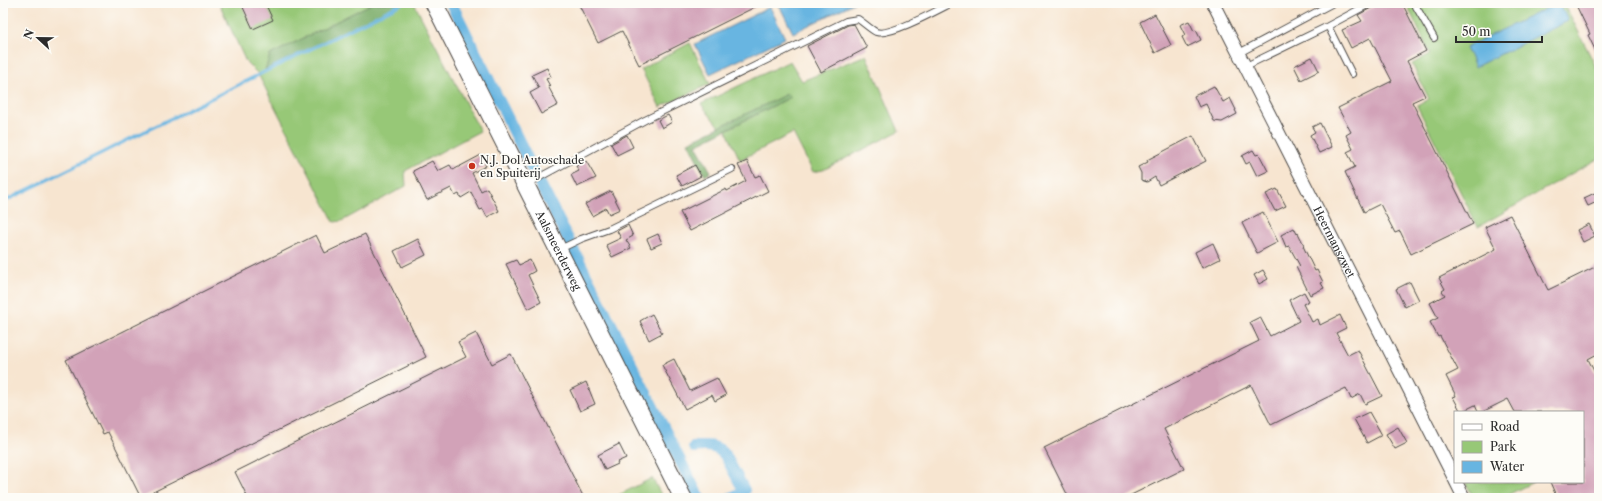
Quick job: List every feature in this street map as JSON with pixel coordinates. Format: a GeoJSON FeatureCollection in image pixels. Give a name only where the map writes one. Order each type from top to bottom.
{"type":"FeatureCollection","features":[{"type":"Feature","properties":{"kind":"street","name":"Aalsmeerderweg"},"geometry":{"type":"LineString","coordinates":[[434,3],[563,247],[683,498]]}},
{"type":"Feature","properties":{"kind":"street","name":"Heermanszwet"},"geometry":{"type":"LineString","coordinates":[[1214,3],[1454,479]]}},
{"type":"Feature","properties":{"kind":"street","name":"Heermanszwet"},"geometry":{"type":"LineString","coordinates":[[1456,483],[1464,498]]}},
{"type":"Feature","properties":{"kind":"lane"},"geometry":{"type":"LineString","coordinates":[[528,183],[645,120],[846,21],[858,19],[876,32],[886,32],[898,29],[952,3]]}},
{"type":"Feature","properties":{"kind":"lane"},"geometry":{"type":"LineString","coordinates":[[1239,53],[1333,3]]}},
{"type":"Feature","properties":{"kind":"lane"},"geometry":{"type":"LineString","coordinates":[[1246,66],[1371,3]]}},
{"type":"Feature","properties":{"kind":"lane"},"geometry":{"type":"LineString","coordinates":[[1414,3],[1434,38]]}},
{"type":"Feature","properties":{"kind":"lane"},"geometry":{"type":"LineString","coordinates":[[1328,26],[1352,74]]}},
{"type":"Feature","properties":{"kind":"lane"},"geometry":{"type":"LineString","coordinates":[[563,247],[609,229],[732,169]]}},
{"type":"Feature","properties":{"kind":"green space"},"geometry":{"type":"Polygon","coordinates":[[[219,3],[373,3],[270,55],[265,70],[403,3],[414,3],[480,131],[405,171],[406,186],[342,221],[334,222],[258,74],[246,62],[219,3]]]}},
{"type":"Feature","properties":{"kind":"green space"},"geometry":{"type":"Polygon","coordinates":[[[373,3],[403,3],[265,70],[270,55],[373,3]]]}},
{"type":"Feature","properties":{"kind":"green space"},"geometry":{"type":"Polygon","coordinates":[[[1406,3],[1564,3],[1599,73],[1599,158],[1478,227],[1417,106],[1429,99],[1412,64],[1430,54],[1406,3]]]}},
{"type":"Feature","properties":{"kind":"green space"},"geometry":{"type":"Polygon","coordinates":[[[690,43],[710,84],[660,107],[641,69],[690,43]]]}},
{"type":"Feature","properties":{"kind":"green space"},"geometry":{"type":"Polygon","coordinates":[[[866,55],[899,131],[823,170],[813,172],[793,133],[740,160],[726,130],[791,97],[787,94],[719,127],[701,104],[790,61],[802,81],[866,55]]]}},
{"type":"Feature","properties":{"kind":"green space"},"geometry":{"type":"Polygon","coordinates":[[[787,94],[791,97],[696,145],[711,172],[705,176],[688,142],[787,94]]]}},
{"type":"Feature","properties":{"kind":"green space"},"geometry":{"type":"Polygon","coordinates":[[[652,478],[663,498],[613,498],[652,478]]]}},
{"type":"Feature","properties":{"kind":"green space"},"geometry":{"type":"Polygon","coordinates":[[[1466,483],[1531,483],[1502,498],[1474,498],[1466,483]]]}},
{"type":"Feature","properties":{"kind":"water"},"geometry":{"type":"Polygon","coordinates":[[[778,3],[854,3],[793,33],[778,3]]]}},
{"type":"Feature","properties":{"kind":"water"},"geometry":{"type":"Polygon","coordinates":[[[1560,3],[1568,21],[1475,67],[1466,47],[1560,3]]]}},
{"type":"Feature","properties":{"kind":"water"},"geometry":{"type":"Polygon","coordinates":[[[770,7],[785,38],[710,74],[695,44],[770,7]]]}},
{"type":"Feature","properties":{"kind":"building"},"geometry":{"type":"Polygon","coordinates":[[[241,3],[265,3],[273,20],[253,29],[241,3]]]}},
{"type":"Feature","properties":{"kind":"building"},"geometry":{"type":"Polygon","coordinates":[[[578,3],[763,3],[639,65],[622,31],[598,43],[578,3]]]}},
{"type":"Feature","properties":{"kind":"building"},"geometry":{"type":"Polygon","coordinates":[[[1375,3],[1402,3],[1426,51],[1407,61],[1425,96],[1412,102],[1473,224],[1411,254],[1400,231],[1395,233],[1380,204],[1364,212],[1345,172],[1355,167],[1347,152],[1353,149],[1346,135],[1351,132],[1338,108],[1392,81],[1370,38],[1351,48],[1342,30],[1362,21],[1358,15],[1373,7],[1375,3]]]}},
{"type":"Feature","properties":{"kind":"building"},"geometry":{"type":"Polygon","coordinates":[[[1575,3],[1599,3],[1599,58],[1588,35],[1590,34],[1575,3]]]}},
{"type":"Feature","properties":{"kind":"building"},"geometry":{"type":"Polygon","coordinates":[[[1155,14],[1171,45],[1155,53],[1140,22],[1155,14]]]}},
{"type":"Feature","properties":{"kind":"building"},"geometry":{"type":"Polygon","coordinates":[[[1189,21],[1201,40],[1187,47],[1182,37],[1185,35],[1180,25],[1189,21]]]}},
{"type":"Feature","properties":{"kind":"building"},"geometry":{"type":"Polygon","coordinates":[[[854,24],[867,48],[821,72],[807,46],[848,25],[854,24]]]}},
{"type":"Feature","properties":{"kind":"building"},"geometry":{"type":"Polygon","coordinates":[[[1312,57],[1319,71],[1301,80],[1294,66],[1312,57]]]}},
{"type":"Feature","properties":{"kind":"building"},"geometry":{"type":"Polygon","coordinates":[[[547,68],[551,77],[546,79],[550,86],[548,86],[558,105],[541,114],[530,93],[539,88],[532,75],[547,68]]]}},
{"type":"Feature","properties":{"kind":"building"},"geometry":{"type":"Polygon","coordinates":[[[1214,86],[1223,102],[1230,98],[1237,114],[1222,122],[1214,121],[1206,104],[1199,107],[1194,96],[1214,86]]]}},
{"type":"Feature","properties":{"kind":"building"},"geometry":{"type":"Polygon","coordinates":[[[668,115],[672,122],[662,128],[658,120],[668,115]]]}},
{"type":"Feature","properties":{"kind":"building"},"geometry":{"type":"Polygon","coordinates":[[[1320,123],[1332,147],[1319,153],[1310,135],[1315,132],[1312,127],[1320,123]]]}},
{"type":"Feature","properties":{"kind":"building"},"geometry":{"type":"Polygon","coordinates":[[[627,135],[633,147],[617,155],[611,144],[627,135]]]}},
{"type":"Feature","properties":{"kind":"building"},"geometry":{"type":"Polygon","coordinates":[[[1193,136],[1206,161],[1159,185],[1155,177],[1147,182],[1141,180],[1141,173],[1138,167],[1148,162],[1147,160],[1193,136]]]}},
{"type":"Feature","properties":{"kind":"building"},"geometry":{"type":"Polygon","coordinates":[[[1253,150],[1256,155],[1259,154],[1268,171],[1257,176],[1250,162],[1246,164],[1242,156],[1253,150]]]}},
{"type":"Feature","properties":{"kind":"building"},"geometry":{"type":"Polygon","coordinates":[[[481,155],[486,166],[472,173],[481,191],[487,188],[499,211],[487,217],[483,209],[480,210],[471,192],[461,198],[459,194],[455,196],[451,188],[427,200],[413,171],[432,161],[438,171],[450,165],[453,170],[481,155]]]}},
{"type":"Feature","properties":{"kind":"building"},"geometry":{"type":"Polygon","coordinates":[[[586,161],[596,178],[577,187],[571,175],[579,171],[576,166],[586,161]]]}},
{"type":"Feature","properties":{"kind":"building"},"geometry":{"type":"Polygon","coordinates":[[[747,161],[755,177],[760,175],[768,191],[690,231],[680,212],[726,189],[727,191],[746,181],[738,165],[747,161]]]}},
{"type":"Feature","properties":{"kind":"building"},"geometry":{"type":"Polygon","coordinates":[[[695,165],[701,176],[682,186],[676,175],[695,165]]]}},
{"type":"Feature","properties":{"kind":"building"},"geometry":{"type":"Polygon","coordinates":[[[1277,189],[1286,206],[1275,211],[1266,194],[1277,189]]]}},
{"type":"Feature","properties":{"kind":"building"},"geometry":{"type":"Polygon","coordinates":[[[611,191],[620,209],[609,214],[606,208],[592,216],[585,204],[611,191]]]}},
{"type":"Feature","properties":{"kind":"building"},"geometry":{"type":"Polygon","coordinates":[[[1599,191],[1599,201],[1588,206],[1584,198],[1599,191]]]}},
{"type":"Feature","properties":{"kind":"building"},"geometry":{"type":"Polygon","coordinates":[[[1263,212],[1278,242],[1257,253],[1242,223],[1263,212]]]}},
{"type":"Feature","properties":{"kind":"building"},"geometry":{"type":"Polygon","coordinates":[[[1510,215],[1548,290],[1599,265],[1599,353],[1588,359],[1599,381],[1599,498],[1557,498],[1550,483],[1584,483],[1584,411],[1514,411],[1508,399],[1484,411],[1478,411],[1475,405],[1460,411],[1453,397],[1456,396],[1446,376],[1458,370],[1440,336],[1438,337],[1430,322],[1438,318],[1430,303],[1445,295],[1442,291],[1445,289],[1439,278],[1496,249],[1485,227],[1510,215]]]}},
{"type":"Feature","properties":{"kind":"building"},"geometry":{"type":"Polygon","coordinates":[[[1589,224],[1595,236],[1583,242],[1577,230],[1589,224]]]}},
{"type":"Feature","properties":{"kind":"building"},"geometry":{"type":"Polygon","coordinates":[[[628,225],[633,236],[626,240],[631,248],[612,257],[606,245],[621,238],[617,231],[628,225]]]}},
{"type":"Feature","properties":{"kind":"building"},"geometry":{"type":"Polygon","coordinates":[[[1294,228],[1304,245],[1303,246],[1315,271],[1317,270],[1323,282],[1321,283],[1324,288],[1310,295],[1296,267],[1300,266],[1289,246],[1286,247],[1281,235],[1294,228]]]}},
{"type":"Feature","properties":{"kind":"building"},"geometry":{"type":"Polygon","coordinates":[[[365,234],[426,357],[141,498],[108,432],[103,434],[66,360],[316,235],[325,253],[365,234]]]}},
{"type":"Feature","properties":{"kind":"building"},"geometry":{"type":"Polygon","coordinates":[[[658,234],[662,243],[651,248],[647,239],[658,234]]]}},
{"type":"Feature","properties":{"kind":"building"},"geometry":{"type":"Polygon","coordinates":[[[418,239],[426,255],[402,267],[394,251],[418,239]]]}},
{"type":"Feature","properties":{"kind":"building"},"geometry":{"type":"Polygon","coordinates":[[[1213,243],[1220,259],[1202,268],[1195,252],[1213,243]]]}},
{"type":"Feature","properties":{"kind":"building"},"geometry":{"type":"Polygon","coordinates":[[[516,260],[519,265],[530,260],[535,271],[528,275],[541,302],[528,309],[506,264],[516,260]]]}},
{"type":"Feature","properties":{"kind":"building"},"geometry":{"type":"Polygon","coordinates":[[[1263,270],[1268,279],[1259,284],[1254,275],[1263,270]]]}},
{"type":"Feature","properties":{"kind":"building"},"geometry":{"type":"Polygon","coordinates":[[[1410,282],[1419,300],[1405,307],[1396,289],[1410,282]]]}},
{"type":"Feature","properties":{"kind":"building"},"geometry":{"type":"Polygon","coordinates":[[[1304,292],[1309,301],[1303,304],[1312,322],[1318,319],[1320,325],[1340,315],[1346,328],[1336,333],[1348,355],[1358,350],[1382,396],[1365,404],[1360,394],[1351,399],[1346,388],[1271,425],[1251,385],[1164,429],[1184,469],[1125,498],[1069,498],[1044,448],[1259,341],[1250,322],[1260,317],[1270,336],[1299,321],[1289,300],[1304,292]]]}},
{"type":"Feature","properties":{"kind":"building"},"geometry":{"type":"Polygon","coordinates":[[[652,314],[662,333],[649,340],[640,321],[652,314]]]}},
{"type":"Feature","properties":{"kind":"building"},"geometry":{"type":"Polygon","coordinates":[[[476,333],[492,364],[511,354],[584,498],[248,498],[235,472],[466,357],[458,342],[476,333]]]}},
{"type":"Feature","properties":{"kind":"building"},"geometry":{"type":"Polygon","coordinates":[[[674,359],[690,391],[717,378],[726,395],[715,401],[712,395],[685,409],[662,365],[674,359]]]}},
{"type":"Feature","properties":{"kind":"building"},"geometry":{"type":"Polygon","coordinates":[[[586,382],[595,404],[580,411],[570,390],[586,382]]]}},
{"type":"Feature","properties":{"kind":"building"},"geometry":{"type":"Polygon","coordinates":[[[1369,412],[1382,435],[1367,443],[1354,419],[1369,412]]]}},
{"type":"Feature","properties":{"kind":"building"},"geometry":{"type":"Polygon","coordinates":[[[1398,427],[1407,443],[1395,449],[1386,434],[1398,427]]]}},
{"type":"Feature","properties":{"kind":"building"},"geometry":{"type":"Polygon","coordinates":[[[619,444],[626,458],[617,462],[618,464],[605,470],[598,455],[619,444]]]}},
{"type":"Feature","properties":{"kind":"waterway"},"geometry":{"type":"LineString","coordinates":[[3,202],[403,3]]}},
{"type":"Feature","properties":{"kind":"waterway"},"geometry":{"type":"LineString","coordinates":[[451,3],[535,174],[699,498]]}},
{"type":"Feature","properties":{"kind":"waterway"},"geometry":{"type":"LineString","coordinates":[[694,447],[711,446],[718,449],[725,455],[744,490],[732,498]]}},
{"type":"Feature","properties":{"kind":"place","name":"N.J. Dol Autoschade en Spuiterij"},"geometry":{"type":"Point","coordinates":[472,166]}}]}
